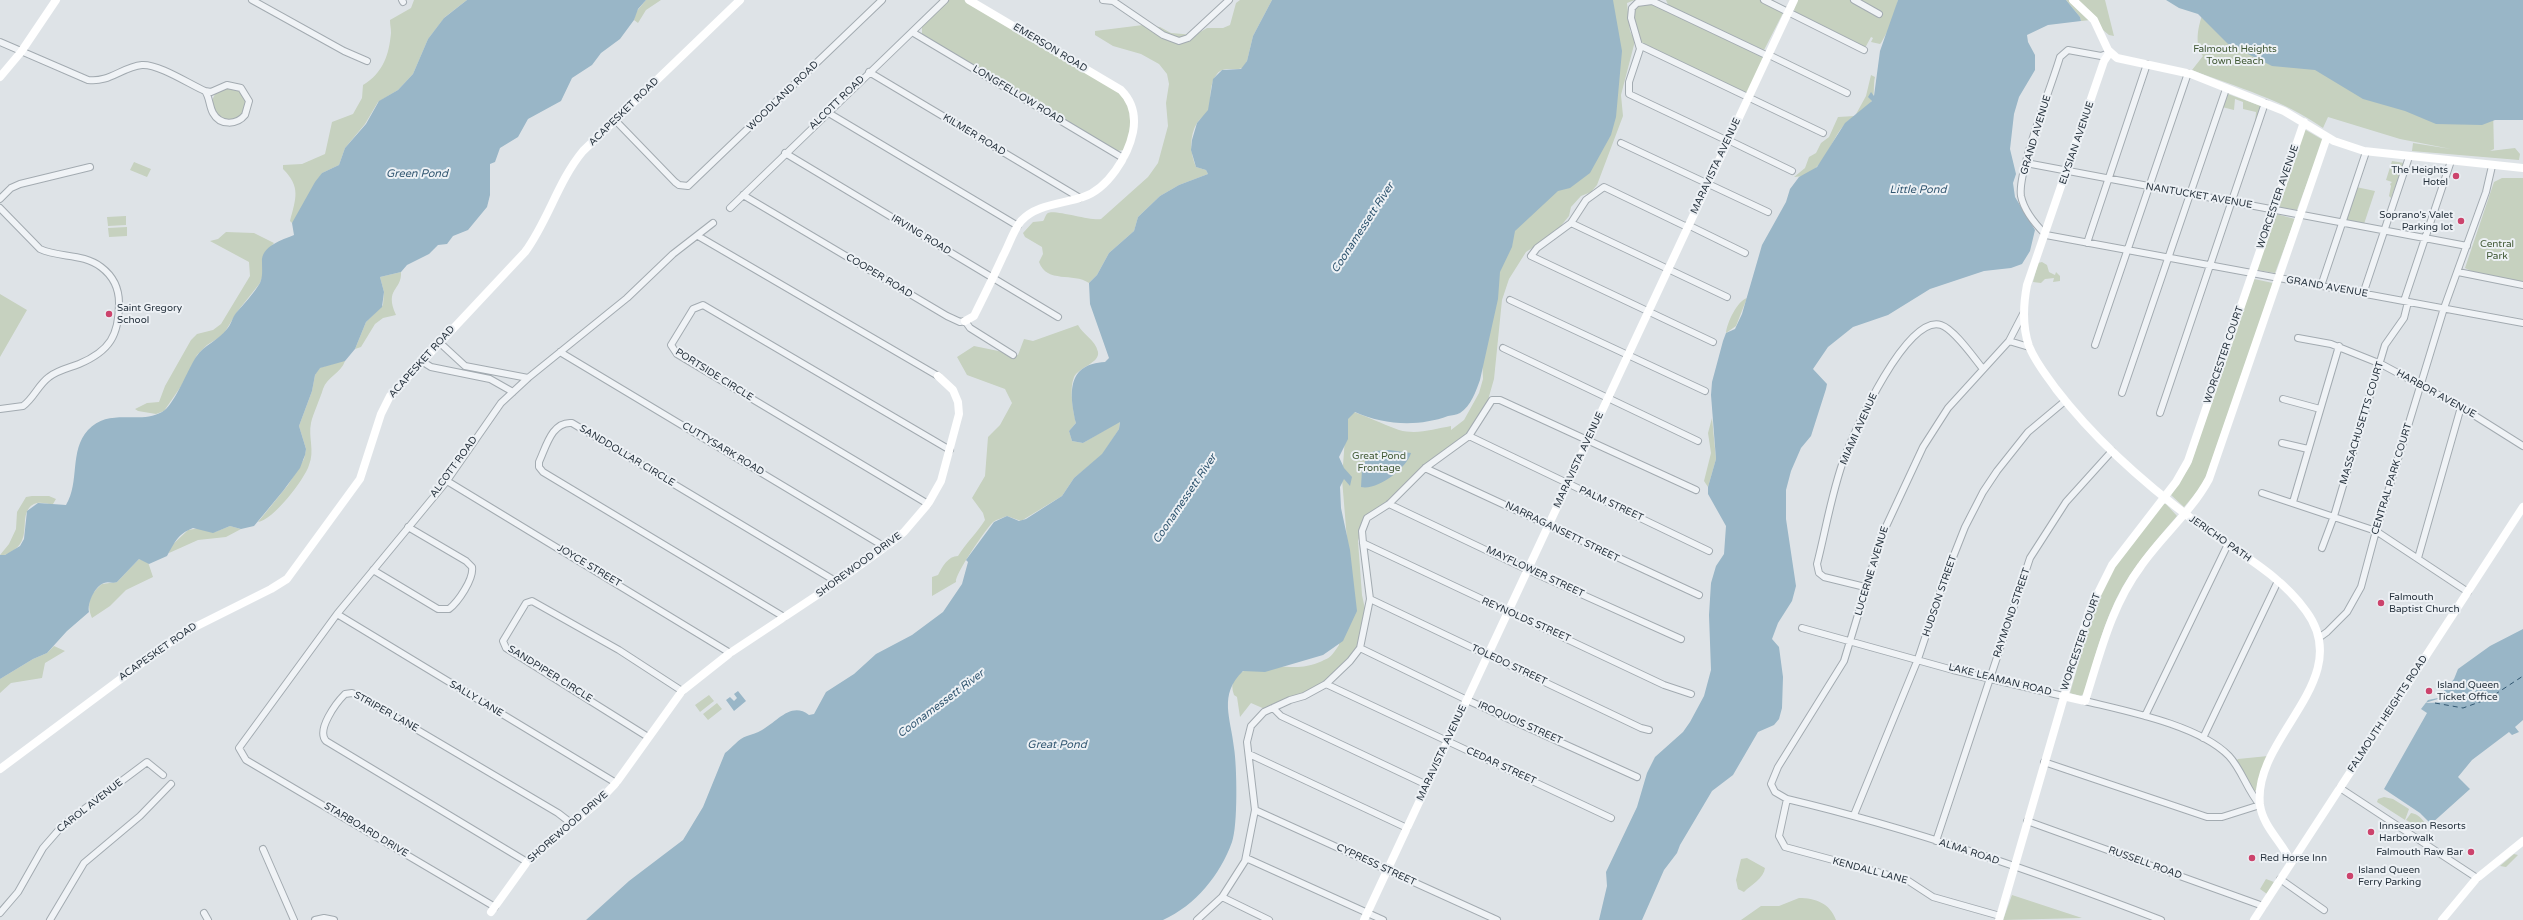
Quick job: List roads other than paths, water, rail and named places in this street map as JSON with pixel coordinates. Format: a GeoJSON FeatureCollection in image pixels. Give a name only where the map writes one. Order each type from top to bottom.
{"type":"FeatureCollection","features":[{"type":"Feature","properties":{"kind":"street"},"geometry":{"type":"LineString","coordinates":[[0,77],[21,52],[56,0]]}},
{"type":"Feature","properties":{"kind":"street"},"geometry":{"type":"LineString","coordinates":[[252,0],[344,51],[367,61]]}},
{"type":"Feature","properties":{"kind":"street","name":"ACAPESKET ROAD"},"geometry":{"type":"LineString","coordinates":[[0,769],[181,634],[271,589],[286,579],[360,479],[381,414],[388,399],[423,362],[439,342],[525,252],[542,226],[574,163],[615,120],[740,0]]}},
{"type":"Feature","properties":{"kind":"street","name":"WOODLAND ROAD"},"geometry":{"type":"LineString","coordinates":[[615,120],[682,186],[691,184],[882,0]]}},
{"type":"Feature","properties":{"kind":"street","name":"ALCOTT ROAD"},"geometry":{"type":"LineString","coordinates":[[730,208],[827,112],[945,0]]}},
{"type":"Feature","properties":{"kind":"street","name":"EMERSON ROAD"},"geometry":{"type":"LineString","coordinates":[[969,0],[1114,85],[1129,99],[1133,110],[1134,124],[1131,141],[1123,158]]}},
{"type":"Feature","properties":{"kind":"street"},"geometry":{"type":"LineString","coordinates":[[1103,0],[1114,1],[1163,35],[1179,41],[1188,38],[1229,0]]}},
{"type":"Feature","properties":{"kind":"street"},"geometry":{"type":"LineString","coordinates":[[1764,0],[1864,50]]}},
{"type":"Feature","properties":{"kind":"street","name":"MARAVISTA AVENUE"},"geometry":{"type":"LineString","coordinates":[[1366,917],[1667,269],[1794,0]]}},
{"type":"Feature","properties":{"kind":"street"},"geometry":{"type":"LineString","coordinates":[[1854,0],[1879,14]]}},
{"type":"Feature","properties":{"kind":"street"},"geometry":{"type":"LineString","coordinates":[[2073,0],[2094,20],[2110,52],[2119,59],[2188,73],[2265,103],[2304,122],[2327,137],[2345,146],[2366,152],[2523,168]]}},
{"type":"Feature","properties":{"kind":"street"},"geometry":{"type":"LineString","coordinates":[[1792,172],[1728,140],[1629,94],[1629,82],[1639,45],[1631,11],[1637,3],[1652,1],[1847,93]]}},
{"type":"Feature","properties":{"kind":"street","name":"LONGFELLOW ROAD"},"geometry":{"type":"LineString","coordinates":[[912,32],[1123,158]]}},
{"type":"Feature","properties":{"kind":"street"},"geometry":{"type":"LineString","coordinates":[[0,42],[93,81],[107,79],[133,67],[149,65],[205,91],[211,92],[227,85],[239,87],[248,98],[247,112],[236,122],[221,121],[213,113],[205,91]]}},
{"type":"Feature","properties":{"kind":"street"},"geometry":{"type":"LineString","coordinates":[[1639,45],[1823,133]]}},
{"type":"Feature","properties":{"kind":"street","name":"GRAND AVENUE"},"geometry":{"type":"LineString","coordinates":[[2110,52],[2101,56],[2069,50],[2063,52],[2026,162],[2021,195],[2030,216],[2046,234],[2210,266],[2523,323]]}},
{"type":"Feature","properties":{"kind":"street","name":"ELYSIAN AVENUE"},"geometry":{"type":"LineString","coordinates":[[2046,234],[2104,61],[2110,52]]}},
{"type":"Feature","properties":{"kind":"street"},"geometry":{"type":"LineString","coordinates":[[2087,243],[2147,64]]}},
{"type":"Feature","properties":{"kind":"street","name":"KILMER ROAD"},"geometry":{"type":"LineString","coordinates":[[869,72],[1080,198]]}},
{"type":"Feature","properties":{"kind":"street"},"geometry":{"type":"LineString","coordinates":[[2095,345],[2188,73]]}},
{"type":"Feature","properties":{"kind":"street"},"geometry":{"type":"LineString","coordinates":[[2122,393],[2226,89]]}},
{"type":"Feature","properties":{"kind":"street"},"geometry":{"type":"LineString","coordinates":[[2160,413],[2265,103]]}},
{"type":"Feature","properties":{"kind":"street"},"geometry":{"type":"LineString","coordinates":[[827,112],[1018,226]]}},
{"type":"Feature","properties":{"kind":"street","name":"WORCESTER AVENUE"},"geometry":{"type":"LineString","coordinates":[[2252,273],[2304,122]]}},
{"type":"Feature","properties":{"kind":"street"},"geometry":{"type":"LineString","coordinates":[[2278,278],[2327,137]]}},
{"type":"Feature","properties":{"kind":"street"},"geometry":{"type":"LineString","coordinates":[[1621,143],[1768,212]]}},
{"type":"Feature","properties":{"kind":"street"},"geometry":{"type":"LineString","coordinates":[[2321,286],[2366,152]]}},
{"type":"Feature","properties":{"kind":"street","name":"IRVING ROAD"},"geometry":{"type":"LineString","coordinates":[[785,153],[1058,317]]}},
{"type":"Feature","properties":{"kind":"street"},"geometry":{"type":"LineString","coordinates":[[2363,294],[2409,157]]}},
{"type":"Feature","properties":{"kind":"street"},"geometry":{"type":"LineString","coordinates":[[965,321],[974,316],[1018,226],[1026,218],[1039,210],[1090,194],[1102,184],[1123,158]]}},
{"type":"Feature","properties":{"kind":"street","name":"MASSACHUSETTS COURT"},"geometry":{"type":"LineString","coordinates":[[2322,548],[2334,516],[2387,339],[2404,318],[2406,301],[2425,237],[2451,161]]}},
{"type":"Feature","properties":{"kind":"street","name":"NANTUCKET AVENUE"},"geometry":{"type":"LineString","coordinates":[[2026,162],[2108,180],[2274,209],[2467,246]]}},
{"type":"Feature","properties":{"kind":"street","name":"CENTRAL PARK COURT"},"geometry":{"type":"LineString","coordinates":[[2320,637],[2341,619],[2358,594],[2444,308],[2486,192],[2492,166]]}},
{"type":"Feature","properties":{"kind":"street"},"geometry":{"type":"LineString","coordinates":[[0,199],[11,188],[20,184],[90,167]]}},
{"type":"Feature","properties":{"kind":"street"},"geometry":{"type":"LineString","coordinates":[[1713,342],[1531,256],[1537,248],[1571,223],[1586,200],[1604,187],[1745,253]]}},
{"type":"Feature","properties":{"kind":"street","name":"COOPER ROAD"},"geometry":{"type":"LineString","coordinates":[[744,195],[947,316],[960,322],[965,321],[970,328],[1013,355]]}},
{"type":"Feature","properties":{"kind":"street"},"geometry":{"type":"LineString","coordinates":[[0,208],[40,248],[48,253],[80,258],[100,266],[114,282],[119,298],[119,319],[113,338],[101,351],[80,364],[50,376],[23,406],[0,409]]}},
{"type":"Feature","properties":{"kind":"street","name":"ALCOTT ROAD"},"geometry":{"type":"LineString","coordinates":[[240,752],[239,748],[336,614],[447,481],[490,417],[528,378],[627,298],[673,254],[713,223]]}},
{"type":"Feature","properties":{"kind":"street"},"geometry":{"type":"LineString","coordinates":[[1571,223],[1727,297]]}},
{"type":"Feature","properties":{"kind":"street","name":"JERICHO PATH"},"geometry":{"type":"LineString","coordinates":[[2046,234],[2028,285],[2023,314],[2030,347],[2040,366],[2065,401],[2112,451],[2164,497],[2278,581],[2307,612],[2320,637],[2319,661],[2313,681],[2269,762],[2263,780],[2260,805]]}},
{"type":"Feature","properties":{"kind":"street","name":"SHOREWOOD DRIVE"},"geometry":{"type":"LineString","coordinates":[[493,910],[527,862],[596,804],[616,783],[648,736],[682,691],[730,653],[837,582],[904,532],[928,504],[941,480],[959,414],[958,402],[953,390],[938,376],[698,236]]}},
{"type":"Feature","properties":{"kind":"street"},"geometry":{"type":"LineString","coordinates":[[2458,272],[2523,285]]}},
{"type":"Feature","properties":{"kind":"street","name":"WORCESTER COURT"},"geometry":{"type":"LineString","coordinates":[[1999,918],[2087,618],[2101,585],[2122,551],[2180,476],[2192,452],[2252,273]]}},
{"type":"Feature","properties":{"kind":"street","name":"WORCESTER COURT"},"geometry":{"type":"LineString","coordinates":[[2085,701],[2107,631],[2126,589],[2147,556],[2185,513],[2203,489],[2215,465],[2278,278]]}},
{"type":"Feature","properties":{"kind":"street"},"geometry":{"type":"LineString","coordinates":[[1510,300],[1705,391]]}},
{"type":"Feature","properties":{"kind":"street","name":"PORTSIDE CIRCLE"},"geometry":{"type":"LineString","coordinates":[[928,504],[677,354],[671,346],[693,309],[704,305],[950,450]]}},
{"type":"Feature","properties":{"kind":"street","name":"LUCERNE AVENUE"},"geometry":{"type":"LineString","coordinates":[[1775,792],[1771,784],[1778,767],[1838,674],[1852,641],[1865,587],[1882,535],[1923,446],[1948,408],[2009,341],[2023,314]]}},
{"type":"Feature","properties":{"kind":"street","name":"MIAMI AVENUE"},"geometry":{"type":"LineString","coordinates":[[1865,587],[1824,577],[1819,573],[1817,564],[1845,456],[1880,382],[1908,344],[1922,329],[1934,324],[1947,328],[1983,369]]}},
{"type":"Feature","properties":{"kind":"street","name":"HARBOR AVENUE"},"geometry":{"type":"LineString","coordinates":[[2298,338],[2339,346],[2380,364],[2421,384],[2462,407],[2523,446]]}},
{"type":"Feature","properties":{"kind":"street"},"geometry":{"type":"LineString","coordinates":[[2009,341],[2030,347]]}},
{"type":"Feature","properties":{"kind":"street"},"geometry":{"type":"LineString","coordinates":[[439,342],[457,360],[471,368],[528,378]]}},
{"type":"Feature","properties":{"kind":"street"},"geometry":{"type":"LineString","coordinates":[[2293,502],[2339,346]]}},
{"type":"Feature","properties":{"kind":"street"},"geometry":{"type":"LineString","coordinates":[[1503,348],[1698,441]]}},
{"type":"Feature","properties":{"kind":"street","name":"CUTTYSARK ROAD"},"geometry":{"type":"LineString","coordinates":[[560,352],[885,547]]}},
{"type":"Feature","properties":{"kind":"street"},"geometry":{"type":"LineString","coordinates":[[423,362],[431,367],[490,379],[513,392]]}},
{"type":"Feature","properties":{"kind":"street"},"geometry":{"type":"LineString","coordinates":[[1198,920],[1222,897],[1239,874],[1246,858],[1255,810],[1247,742],[1251,726],[1264,712],[1310,694],[1326,684],[1350,661],[1360,648],[1370,599],[1362,531],[1367,518],[1389,504],[1425,468],[1469,436],[1494,399],[1696,490]]}},
{"type":"Feature","properties":{"kind":"street"},"geometry":{"type":"LineString","coordinates":[[2283,399],[2320,409]]}},
{"type":"Feature","properties":{"kind":"street","name":"HUDSON STREET"},"geometry":{"type":"LineString","coordinates":[[1854,815],[1918,659],[1946,575],[1966,527],[1983,492],[1996,472],[2028,432],[2065,401]]}},
{"type":"Feature","properties":{"kind":"street"},"geometry":{"type":"LineString","coordinates":[[2418,558],[2462,407]]}},
{"type":"Feature","properties":{"kind":"street","name":"SANDDOLLAR CIRCLE"},"geometry":{"type":"LineString","coordinates":[[784,617],[543,472],[538,464],[556,428],[564,424],[572,423],[837,582]]}},
{"type":"Feature","properties":{"kind":"street","name":"PALM STREET"},"geometry":{"type":"LineString","coordinates":[[1469,436],[1709,551]]}},
{"type":"Feature","properties":{"kind":"street"},"geometry":{"type":"LineString","coordinates":[[2282,443],[2308,449]]}},
{"type":"Feature","properties":{"kind":"street","name":"RAYMOND STREET"},"geometry":{"type":"LineString","coordinates":[[1936,841],[1988,679],[2030,558],[2066,502],[2112,451]]}},
{"type":"Feature","properties":{"kind":"street","name":"NARRAGANSETT STREET"},"geometry":{"type":"LineString","coordinates":[[1425,468],[1699,595]]}},
{"type":"Feature","properties":{"kind":"street","name":"JOYCE STREET"},"geometry":{"type":"LineString","coordinates":[[447,481],[730,653]]}},
{"type":"Feature","properties":{"kind":"street"},"geometry":{"type":"LineString","coordinates":[[2262,493],[2293,502],[2376,531],[2468,592]]}},
{"type":"Feature","properties":{"kind":"street","name":"MAYFLOWER STREET"},"geometry":{"type":"LineString","coordinates":[[1389,504],[1527,570],[1681,639]]}},
{"type":"Feature","properties":{"kind":"street","name":"FALMOUTH HEIGHTS ROAD"},"geometry":{"type":"LineString","coordinates":[[2254,920],[2523,508]]}},
{"type":"Feature","properties":{"kind":"street"},"geometry":{"type":"LineString","coordinates":[[373,570],[438,609],[449,609],[455,604],[472,575],[472,567],[466,560],[408,527]]}},
{"type":"Feature","properties":{"kind":"street","name":"REYNOLDS STREET"},"geometry":{"type":"LineString","coordinates":[[1363,543],[1508,613],[1664,685],[1691,694]]}},
{"type":"Feature","properties":{"kind":"street"},"geometry":{"type":"LineString","coordinates":[[2145,716],[2228,544]]}},
{"type":"Feature","properties":{"kind":"street"},"geometry":{"type":"LineString","coordinates":[[2202,738],[2278,581]]}},
{"type":"Feature","properties":{"kind":"street","name":"TOLEDO STREET"},"geometry":{"type":"LineString","coordinates":[[1370,599],[1649,730]]}},
{"type":"Feature","properties":{"kind":"street","name":"SANDPIPER CIRCLE"},"geometry":{"type":"LineString","coordinates":[[648,736],[506,648],[503,641],[526,603],[532,601],[553,612],[650,668],[682,691]]}},
{"type":"Feature","properties":{"kind":"street","name":"SALLY LANE"},"geometry":{"type":"LineString","coordinates":[[336,614],[616,783]]}},
{"type":"Feature","properties":{"kind":"street","name":"LAKE LEAMAN ROAD"},"geometry":{"type":"LineString","coordinates":[[1802,628],[1988,679],[2145,716],[2202,738],[2229,757],[2260,805]]}},
{"type":"Feature","properties":{"kind":"street","name":"IROQUOIS STREET"},"geometry":{"type":"LineString","coordinates":[[1360,648],[1467,700],[1637,776]]}},
{"type":"Feature","properties":{"kind":"street","name":"CEDAR STREET"},"geometry":{"type":"LineString","coordinates":[[1326,684],[1611,818]]}},
{"type":"Feature","properties":{"kind":"street","name":"STRIPER LANE"},"geometry":{"type":"LineString","coordinates":[[527,862],[326,741],[322,736],[323,729],[342,697],[349,692],[360,696],[558,813],[572,824]]}},
{"type":"Feature","properties":{"kind":"street"},"geometry":{"type":"LineString","coordinates":[[1273,708],[1281,716],[1427,785]]}},
{"type":"Feature","properties":{"kind":"street","name":"STARBOARD DRIVE"},"geometry":{"type":"LineString","coordinates":[[240,752],[246,760],[493,910]]}},
{"type":"Feature","properties":{"kind":"street"},"geometry":{"type":"LineString","coordinates":[[1249,754],[1407,828]]}},
{"type":"Feature","properties":{"kind":"street","name":"CAROL AVENUE"},"geometry":{"type":"LineString","coordinates":[[0,913],[18,892],[43,848],[63,825],[147,762],[163,775]]}},
{"type":"Feature","properties":{"kind":"street"},"geometry":{"type":"LineString","coordinates":[[2044,762],[2196,814],[2222,817],[2260,805],[2272,833],[2291,862]]}},
{"type":"Feature","properties":{"kind":"street"},"geometry":{"type":"LineString","coordinates":[[50,920],[84,863],[140,816],[171,784]]}},
{"type":"Feature","properties":{"kind":"street"},"geometry":{"type":"LineString","coordinates":[[2340,788],[2477,878]]}},
{"type":"Feature","properties":{"kind":"street","name":"ALMA ROAD"},"geometry":{"type":"LineString","coordinates":[[1775,792],[1787,799],[1854,815],[1936,841],[2014,867],[2161,920]]}},
{"type":"Feature","properties":{"kind":"street","name":"KENDALL LANE"},"geometry":{"type":"LineString","coordinates":[[1787,799],[1779,836],[1785,848],[1907,880],[1933,897],[1999,918]]}},
{"type":"Feature","properties":{"kind":"street","name":"CYPRESS STREET"},"geometry":{"type":"LineString","coordinates":[[1255,810],[1497,920]]}},
{"type":"Feature","properties":{"kind":"street","name":"RUSSELL ROAD"},"geometry":{"type":"LineString","coordinates":[[2027,821],[2263,906]]}},
{"type":"Feature","properties":{"kind":"street"},"geometry":{"type":"LineString","coordinates":[[2442,920],[2454,903],[2477,878],[2523,841]]}},
{"type":"Feature","properties":{"kind":"street"},"geometry":{"type":"LineString","coordinates":[[263,849],[294,920]]}},
{"type":"Feature","properties":{"kind":"street"},"geometry":{"type":"LineString","coordinates":[[1246,858],[1366,917],[1383,920]]}},
{"type":"Feature","properties":{"kind":"street"},"geometry":{"type":"LineString","coordinates":[[2280,879],[2324,910]]}},
{"type":"Feature","properties":{"kind":"street"},"geometry":{"type":"LineString","coordinates":[[1222,897],[1269,920]]}},
{"type":"Feature","properties":{"kind":"street"},"geometry":{"type":"LineString","coordinates":[[204,912],[208,920]]}},
{"type":"Feature","properties":{"kind":"street"},"geometry":{"type":"LineString","coordinates":[[315,920],[324,918],[334,920]]}},
{"type":"Feature","properties":{"kind":"water","name":"Green Pond"},"geometry":{"type":"Polygon","coordinates":[[[467,0],[646,0],[638,9],[634,20],[620,39],[601,53],[592,65],[572,78],[561,101],[528,119],[518,137],[500,148],[495,162],[490,164],[490,195],[487,207],[468,230],[453,236],[447,244],[438,245],[429,254],[407,265],[401,272],[380,277],[384,292],[382,307],[366,322],[355,349],[345,361],[320,368],[315,375],[312,391],[299,426],[306,449],[300,468],[254,526],[241,529],[230,526],[213,533],[193,528],[180,536],[174,543],[167,556],[149,564],[139,559],[117,582],[106,582],[95,591],[90,600],[89,612],[67,631],[47,653],[33,659],[0,679],[0,555],[5,555],[20,546],[24,539],[27,511],[38,503],[66,505],[73,487],[76,457],[82,438],[96,423],[105,419],[153,416],[167,408],[176,395],[196,357],[203,349],[224,333],[230,326],[233,317],[260,283],[262,275],[262,262],[265,252],[273,244],[294,235],[292,223],[315,182],[322,173],[339,165],[345,148],[366,124],[379,101],[398,90],[413,74],[428,39],[444,18],[467,0]]]}},
{"type":"Feature","properties":{"kind":"water","name":"Great Pond"},"geometry":{"type":"Polygon","coordinates":[[[1272,0],[1613,0],[1622,51],[1616,117],[1611,135],[1590,173],[1570,188],[1558,191],[1515,231],[1512,247],[1500,272],[1498,299],[1480,380],[1473,398],[1464,410],[1458,414],[1437,420],[1413,423],[1389,422],[1377,420],[1355,412],[1348,419],[1348,439],[1339,457],[1344,468],[1352,477],[1350,486],[1344,479],[1340,487],[1341,508],[1350,550],[1357,611],[1343,641],[1323,655],[1265,672],[1243,671],[1235,680],[1228,698],[1236,768],[1234,834],[1227,854],[1214,877],[1186,906],[1163,920],[586,920],[629,881],[683,840],[703,807],[725,753],[736,743],[744,737],[762,730],[790,711],[796,710],[802,711],[809,715],[814,714],[826,692],[854,674],[876,654],[912,635],[943,612],[962,584],[968,562],[966,560],[994,522],[1007,516],[1019,521],[1026,519],[1062,496],[1074,478],[1102,454],[1119,429],[1120,422],[1083,443],[1072,441],[1069,431],[1076,423],[1072,401],[1072,391],[1077,374],[1083,368],[1093,364],[1105,362],[1109,358],[1090,304],[1089,283],[1097,275],[1109,253],[1134,231],[1138,217],[1160,196],[1179,185],[1208,174],[1206,170],[1196,167],[1191,150],[1197,123],[1208,110],[1213,79],[1222,70],[1241,69],[1247,61],[1253,36],[1272,0]]]}},
{"type":"Feature","properties":{"kind":"water","name":"Little Pond"},"geometry":{"type":"Polygon","coordinates":[[[1898,0],[2066,0],[2080,17],[2081,21],[2048,25],[2027,35],[2028,42],[2035,55],[2035,70],[2019,97],[2014,114],[2010,149],[2016,174],[2013,183],[2015,197],[2035,230],[2030,251],[2022,264],[2011,268],[1984,271],[1930,289],[1888,315],[1853,327],[1828,347],[1813,369],[1827,384],[1811,436],[1801,448],[1791,471],[1786,490],[1786,519],[1796,586],[1792,601],[1778,623],[1772,639],[1779,647],[1783,677],[1782,708],[1779,719],[1774,725],[1758,732],[1733,775],[1712,791],[1680,845],[1677,853],[1664,870],[1642,920],[1599,920],[1607,886],[1606,872],[1637,807],[1647,773],[1655,757],[1683,732],[1690,722],[1704,696],[1711,670],[1709,615],[1711,583],[1716,566],[1724,554],[1726,526],[1708,494],[1708,487],[1716,459],[1711,395],[1712,382],[1723,341],[1726,333],[1735,329],[1742,314],[1762,245],[1786,202],[1790,189],[1799,177],[1817,167],[1845,123],[1872,101],[1868,97],[1871,92],[1874,96],[1880,51],[1898,0]]]}},
{"type":"Feature","properties":{"kind":"water"},"geometry":{"type":"Polygon","coordinates":[[[2166,0],[2523,0],[2523,120],[2495,120],[2482,125],[2436,124],[2405,111],[2363,99],[2315,70],[2272,66],[2228,44],[2198,14],[2179,8],[2166,0]]]}},
{"type":"Feature","properties":{"kind":"water"},"geometry":{"type":"Polygon","coordinates":[[[1389,450],[1411,453],[1404,465],[1383,482],[1368,487],[1361,487],[1362,469],[1368,454],[1375,451],[1389,450]]]}},
{"type":"Feature","properties":{"kind":"water"},"geometry":{"type":"Polygon","coordinates":[[[2523,629],[2523,720],[2515,727],[2519,732],[2512,735],[2509,732],[2472,760],[2458,777],[2470,789],[2431,824],[2420,813],[2384,789],[2427,713],[2421,709],[2428,700],[2438,698],[2454,679],[2458,669],[2490,646],[2523,629]]]}},
{"type":"Feature","properties":{"kind":"water"},"geometry":{"type":"Polygon","coordinates":[[[738,691],[746,701],[734,711],[726,700],[730,697],[734,701],[737,698],[734,694],[738,691]]]}},
{"type":"Feature","properties":{"kind":"place","name":"The Heights Hotel"},"geometry":{"type":"Point","coordinates":[2456,176]}},
{"type":"Feature","properties":{"kind":"place","name":"Soprano's Valet Parking lot"},"geometry":{"type":"Point","coordinates":[2461,221]}},
{"type":"Feature","properties":{"kind":"place","name":"Saint Gregory School"},"geometry":{"type":"Point","coordinates":[109,314]}},
{"type":"Feature","properties":{"kind":"place","name":"Falmouth Baptist Church"},"geometry":{"type":"Point","coordinates":[2381,603]}},
{"type":"Feature","properties":{"kind":"place","name":"Island Queen Ticket Office"},"geometry":{"type":"Point","coordinates":[2429,691]}},
{"type":"Feature","properties":{"kind":"place","name":"Innseason Resorts Harborwalk"},"geometry":{"type":"Point","coordinates":[2371,832]}},
{"type":"Feature","properties":{"kind":"place","name":"Falmouth Raw Bar"},"geometry":{"type":"Point","coordinates":[2471,852]}},
{"type":"Feature","properties":{"kind":"place","name":"Red Horse Inn"},"geometry":{"type":"Point","coordinates":[2252,858]}},
{"type":"Feature","properties":{"kind":"place","name":"Island Queen Ferry Parking"},"geometry":{"type":"Point","coordinates":[2350,876]}},
{"type":"Feature","properties":{"kind":"park label","name":"Falmouth Heights Town Beach"},"geometry":{"type":"Point","coordinates":[2235,54]}},
{"type":"Feature","properties":{"kind":"park label","name":"Central Park"},"geometry":{"type":"Point","coordinates":[2497,250]}},
{"type":"Feature","properties":{"kind":"park label","name":"Great Pond Frontage"},"geometry":{"type":"Point","coordinates":[1379,462]}},
{"type":"Feature","properties":{"kind":"water label","name":"Coonamessett River"},"geometry":{"type":"Point","coordinates":[1363,228]}},
{"type":"Feature","properties":{"kind":"water label","name":"Coonamessett River"},"geometry":{"type":"Point","coordinates":[1185,499]}},
{"type":"Feature","properties":{"kind":"water label","name":"Coonamessett River"},"geometry":{"type":"Point","coordinates":[941,704]}}]}
